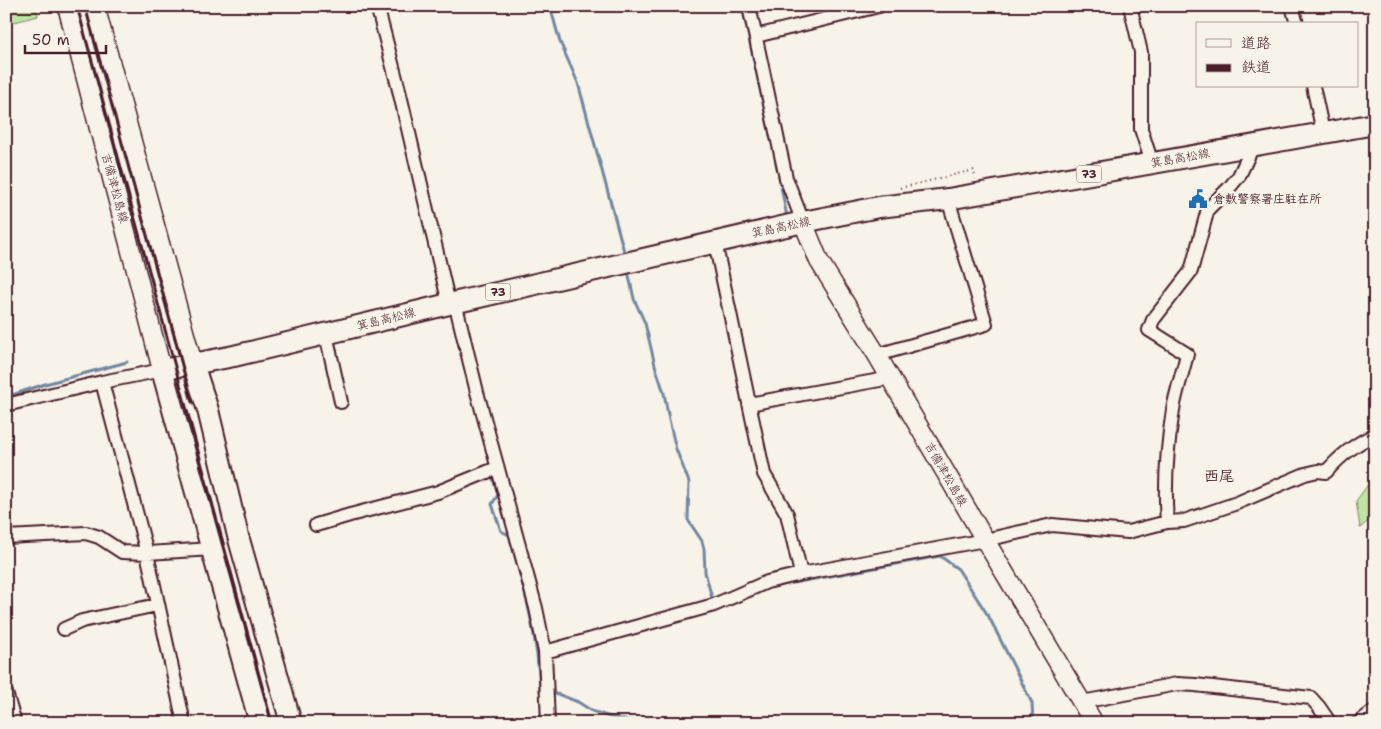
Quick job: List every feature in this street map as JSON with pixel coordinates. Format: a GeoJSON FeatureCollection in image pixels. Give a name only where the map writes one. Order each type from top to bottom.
{"type":"FeatureCollection","features":[{"type":"Feature","properties":{"kind":"main road","name":"吉備津松島線"},"geometry":{"type":"LineString","coordinates":[[67,6],[162,370]]}},
{"type":"Feature","properties":{"kind":"main road"},"geometry":{"type":"LineString","coordinates":[[95,6],[193,364],[208,410],[238,536],[291,723]]}},
{"type":"Feature","properties":{"kind":"main road","name":"箕島高松線"},"geometry":{"type":"LineString","coordinates":[[162,370],[326,334],[449,299],[803,222],[879,207],[948,198],[1375,124]]}},
{"type":"Feature","properties":{"kind":"main road","name":"吉備津松島線"},"geometry":{"type":"LineString","coordinates":[[803,222],[819,261],[891,378],[984,540],[1094,723]]}},
{"type":"Feature","properties":{"kind":"main road"},"geometry":{"type":"LineString","coordinates":[[162,370],[260,723]]}},
{"type":"Feature","properties":{"kind":"street"},"geometry":{"type":"LineString","coordinates":[[377,6],[449,299],[494,470],[536,608],[545,652],[548,723]]}},
{"type":"Feature","properties":{"kind":"street"},"geometry":{"type":"LineString","coordinates":[[749,6],[786,178],[803,222]]}},
{"type":"Feature","properties":{"kind":"street"},"geometry":{"type":"LineString","coordinates":[[756,36],[879,6]]}},
{"type":"Feature","properties":{"kind":"street"},"geometry":{"type":"LineString","coordinates":[[1130,6],[1141,52],[1141,129],[1152,163]]}},
{"type":"Feature","properties":{"kind":"street"},"geometry":{"type":"LineString","coordinates":[[1292,6],[1296,22]]}},
{"type":"Feature","properties":{"kind":"street"},"geometry":{"type":"LineString","coordinates":[[1313,88],[1323,132]]}},
{"type":"Feature","properties":{"kind":"street"},"geometry":{"type":"LineString","coordinates":[[1167,522],[1165,474],[1170,428],[1173,408],[1187,354],[1149,330],[1153,320],[1191,271],[1197,254],[1203,221],[1208,209],[1238,176],[1254,144]]}},
{"type":"Feature","properties":{"kind":"street"},"geometry":{"type":"LineString","coordinates":[[877,355],[986,324],[948,198]]}},
{"type":"Feature","properties":{"kind":"street"},"geometry":{"type":"LineString","coordinates":[[715,242],[764,474],[787,514],[801,574]]}},
{"type":"Feature","properties":{"kind":"street"},"geometry":{"type":"LineString","coordinates":[[326,334],[341,402]]}},
{"type":"Feature","properties":{"kind":"street"},"geometry":{"type":"LineString","coordinates":[[6,405],[162,370]]}},
{"type":"Feature","properties":{"kind":"street"},"geometry":{"type":"LineString","coordinates":[[748,404],[891,378]]}},
{"type":"Feature","properties":{"kind":"street"},"geometry":{"type":"LineString","coordinates":[[102,382],[147,553],[184,723]]}},
{"type":"Feature","properties":{"kind":"street"},"geometry":{"type":"LineString","coordinates":[[545,652],[715,605],[767,582],[801,574],[984,540],[1052,525],[1128,532],[1167,522],[1184,521],[1228,506],[1305,474],[1318,471],[1326,472],[1339,458],[1356,445],[1375,435]]}},
{"type":"Feature","properties":{"kind":"street"},"geometry":{"type":"LineString","coordinates":[[316,525],[438,492],[494,470]]}},
{"type":"Feature","properties":{"kind":"street"},"geometry":{"type":"LineString","coordinates":[[6,537],[86,533],[99,537],[122,552],[147,553],[213,549]]}},
{"type":"Feature","properties":{"kind":"street"},"geometry":{"type":"LineString","coordinates":[[64,630],[82,621],[157,605]]}},
{"type":"Feature","properties":{"kind":"street"},"geometry":{"type":"LineString","coordinates":[[1082,702],[1177,684],[1196,685],[1311,698],[1330,723]]}},
{"type":"Feature","properties":{"kind":"street"},"geometry":{"type":"LineString","coordinates":[[6,693],[15,723]]}},
{"type":"Feature","properties":{"kind":"street"},"geometry":{"type":"LineString","coordinates":[[1358,723],[1375,710]]}},
{"type":"Feature","properties":{"kind":"green space"},"geometry":{"type":"Polygon","coordinates":[[[6,6],[35,6],[38,16],[6,24],[6,6]]]}},
{"type":"Feature","properties":{"kind":"green space"},"geometry":{"type":"Polygon","coordinates":[[[1375,475],[1375,515],[1360,528],[1356,501],[1375,475]]]}},
{"type":"Feature","properties":{"kind":"waterway"},"geometry":{"type":"LineString","coordinates":[[550,6],[560,42],[578,83],[625,255]]}},
{"type":"Feature","properties":{"kind":"waterway"},"geometry":{"type":"LineString","coordinates":[[742,6],[771,140]]}},
{"type":"Feature","properties":{"kind":"waterway"},"geometry":{"type":"LineString","coordinates":[[774,151],[786,212],[784,217]]}},
{"type":"Feature","properties":{"kind":"waterway"},"geometry":{"type":"LineString","coordinates":[[628,271],[634,299],[645,323],[664,393],[676,449],[689,482],[688,520],[702,541],[705,572],[713,602]]}},
{"type":"Feature","properties":{"kind":"waterway"},"geometry":{"type":"LineString","coordinates":[[6,397],[45,384],[127,362]]}},
{"type":"Feature","properties":{"kind":"waterway"},"geometry":{"type":"LineString","coordinates":[[492,475],[498,495],[492,504],[501,531],[509,535],[520,574],[533,631],[540,691],[542,691]]}},
{"type":"Feature","properties":{"kind":"waterway"},"geometry":{"type":"LineString","coordinates":[[771,587],[940,556],[958,569],[989,617],[1032,703],[1033,723]]}},
{"type":"Feature","properties":{"kind":"waterway"},"geometry":{"type":"LineString","coordinates":[[551,693],[578,702],[592,711],[639,723]]}},
{"type":"Feature","properties":{"kind":"railway"},"geometry":{"type":"LineString","coordinates":[[77,6],[272,723]]}},
{"type":"Feature","properties":{"kind":"railway"},"geometry":{"type":"LineString","coordinates":[[85,6],[192,402]]}},
{"type":"Feature","properties":{"kind":"place","name":"倉敷警察署庄駐在所"},"geometry":{"type":"Point","coordinates":[1198,199]}},
{"type":"Feature","properties":{"kind":"district","name":"西尾"},"geometry":{"type":"Point","coordinates":[1219,476]}}]}
